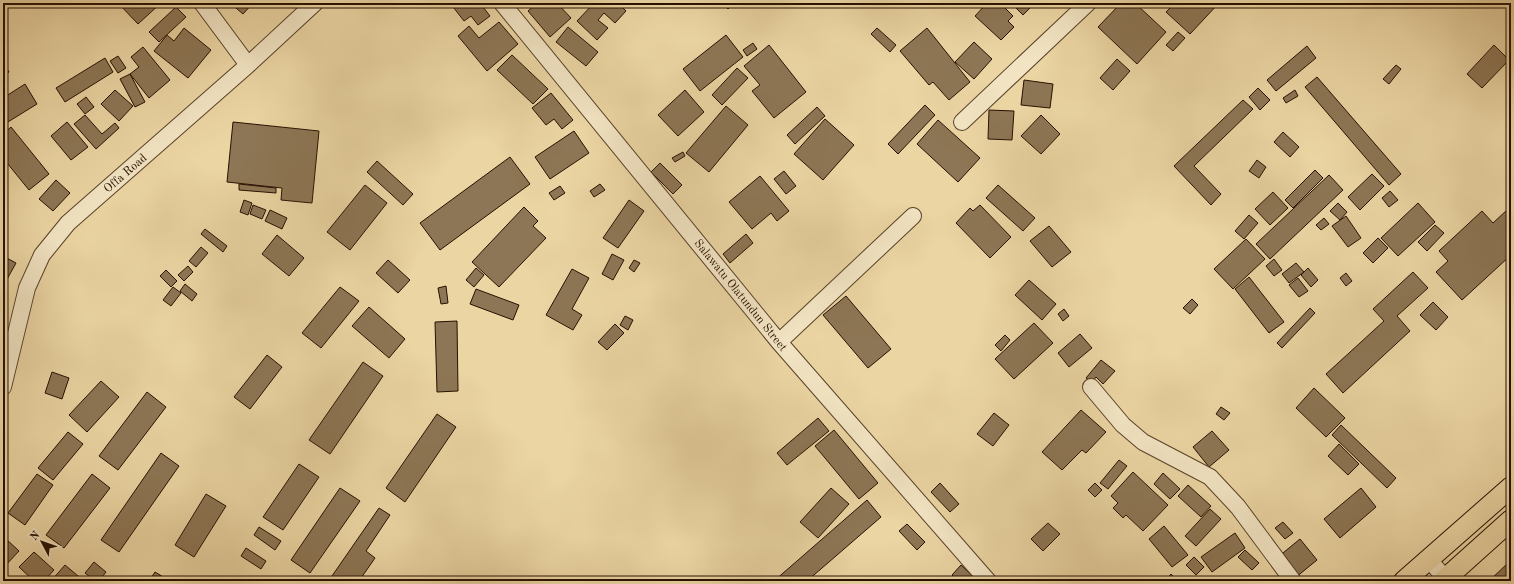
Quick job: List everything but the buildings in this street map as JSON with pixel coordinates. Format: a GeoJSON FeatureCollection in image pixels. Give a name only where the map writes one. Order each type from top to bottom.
{"type":"FeatureCollection","features":[{"type":"Feature","properties":{"kind":"main road"},"geometry":{"type":"LineString","coordinates":[[1404,581],[1511,487]]}},
{"type":"Feature","properties":{"kind":"main road"},"geometry":{"type":"LineString","coordinates":[[1446,580],[1511,520]]}},
{"type":"Feature","properties":{"kind":"street"},"geometry":{"type":"LineString","coordinates":[[202,3],[248,65]]}},
{"type":"Feature","properties":{"kind":"street","name":"Offa Road"},"geometry":{"type":"LineString","coordinates":[[3,387],[27,288],[42,255],[68,223],[248,65],[314,3]]}},
{"type":"Feature","properties":{"kind":"street","name":"Salawatu Olatundun Street"},"geometry":{"type":"LineString","coordinates":[[502,3],[779,342],[988,581]]}},
{"type":"Feature","properties":{"kind":"street"},"geometry":{"type":"LineString","coordinates":[[962,122],[1088,3]]}},
{"type":"Feature","properties":{"kind":"street"},"geometry":{"type":"LineString","coordinates":[[779,342],[913,216]]}},
{"type":"Feature","properties":{"kind":"street"},"geometry":{"type":"LineString","coordinates":[[1091,386],[1123,425],[1143,442],[1210,477],[1238,507],[1293,581]]}},
{"type":"Feature","properties":{"kind":"street"},"geometry":{"type":"LineString","coordinates":[[1429,560],[1446,580]]}}]}
